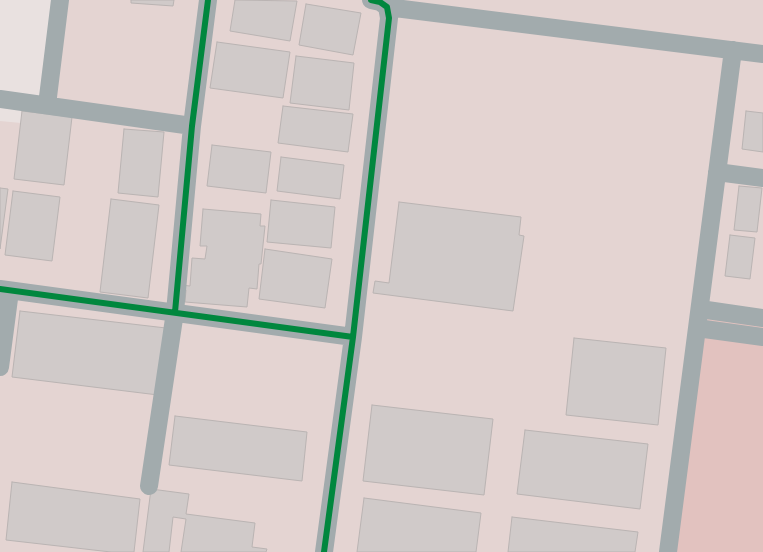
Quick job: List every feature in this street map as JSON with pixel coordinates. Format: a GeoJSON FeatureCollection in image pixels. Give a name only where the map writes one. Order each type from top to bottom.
{"type":"FeatureCollection","features":[{"type":"Feature","properties":{"kind":"street"},"geometry":{"type":"LineString","coordinates":[[47,105],[60,0]]}},
{"type":"Feature","properties":{"kind":"street"},"geometry":{"type":"LineString","coordinates":[[148,486],[175,312],[192,126],[208,0]]}},
{"type":"Feature","properties":{"kind":"street"},"geometry":{"type":"LineString","coordinates":[[379,3],[763,54]]}},
{"type":"Feature","properties":{"kind":"street"},"geometry":{"type":"LineString","coordinates":[[324,552],[353,337],[389,18],[379,3]]}},
{"type":"Feature","properties":{"kind":"street"},"geometry":{"type":"LineString","coordinates":[[668,552],[733,50]]}},
{"type":"Feature","properties":{"kind":"street"},"geometry":{"type":"LineString","coordinates":[[0,99],[192,126]]}},
{"type":"Feature","properties":{"kind":"street"},"geometry":{"type":"LineString","coordinates":[[717,172],[763,178]]}},
{"type":"Feature","properties":{"kind":"street"},"geometry":{"type":"LineString","coordinates":[[0,367],[5,290],[353,337]]}},
{"type":"Feature","properties":{"kind":"street"},"geometry":{"type":"LineString","coordinates":[[700,309],[763,318]]}},
{"type":"Feature","properties":{"kind":"street"},"geometry":{"type":"LineString","coordinates":[[697,328],[763,337]]}},
{"type":"Feature","properties":{"kind":"shaded area"},"geometry":{"type":"Polygon","coordinates":[[[67,0],[763,0],[763,552],[0,552],[0,121],[53,126],[67,0]]]}},
{"type":"Feature","properties":{"kind":"shaded area"},"geometry":{"type":"Polygon","coordinates":[[[700,309],[763,320],[763,552],[668,552],[700,309]]]}},
{"type":"Feature","properties":{"kind":"building"},"geometry":{"type":"Polygon","coordinates":[[[131,0],[174,0],[173,6],[131,3],[131,0]]]}},
{"type":"Feature","properties":{"kind":"building"},"geometry":{"type":"Polygon","coordinates":[[[235,0],[297,1],[290,41],[230,31],[235,0]]]}},
{"type":"Feature","properties":{"kind":"building"},"geometry":{"type":"Polygon","coordinates":[[[306,4],[361,13],[353,55],[299,45],[306,4]]]}},
{"type":"Feature","properties":{"kind":"building"},"geometry":{"type":"Polygon","coordinates":[[[217,42],[290,52],[283,98],[210,88],[217,42]]]}},
{"type":"Feature","properties":{"kind":"building"},"geometry":{"type":"Polygon","coordinates":[[[296,56],[354,63],[349,110],[290,103],[296,56]]]}},
{"type":"Feature","properties":{"kind":"building"},"geometry":{"type":"Polygon","coordinates":[[[283,106],[353,114],[348,152],[278,143],[283,106]]]}},
{"type":"Feature","properties":{"kind":"building"},"geometry":{"type":"Polygon","coordinates":[[[22,111],[72,117],[64,185],[14,179],[22,111]]]}},
{"type":"Feature","properties":{"kind":"building"},"geometry":{"type":"Polygon","coordinates":[[[746,111],[763,113],[763,152],[742,149],[746,111]]]}},
{"type":"Feature","properties":{"kind":"building"},"geometry":{"type":"Polygon","coordinates":[[[124,129],[164,132],[158,197],[118,193],[124,129]]]}},
{"type":"Feature","properties":{"kind":"building"},"geometry":{"type":"Polygon","coordinates":[[[212,145],[271,152],[266,193],[207,186],[212,145]]]}},
{"type":"Feature","properties":{"kind":"building"},"geometry":{"type":"Polygon","coordinates":[[[281,157],[344,165],[340,199],[277,191],[281,157]]]}},
{"type":"Feature","properties":{"kind":"building"},"geometry":{"type":"Polygon","coordinates":[[[739,186],[762,188],[757,232],[734,230],[739,186]]]}},
{"type":"Feature","properties":{"kind":"building"},"geometry":{"type":"Polygon","coordinates":[[[0,188],[8,189],[0,249],[0,188]]]}},
{"type":"Feature","properties":{"kind":"building"},"geometry":{"type":"Polygon","coordinates":[[[13,191],[60,197],[52,261],[5,255],[13,191]]]}},
{"type":"Feature","properties":{"kind":"building"},"geometry":{"type":"Polygon","coordinates":[[[111,199],[159,205],[148,298],[100,292],[111,199]]]}},
{"type":"Feature","properties":{"kind":"building"},"geometry":{"type":"Polygon","coordinates":[[[271,200],[335,207],[331,248],[267,242],[271,200]]]}},
{"type":"Feature","properties":{"kind":"building"},"geometry":{"type":"Polygon","coordinates":[[[399,202],[521,217],[519,235],[524,236],[513,311],[373,293],[375,281],[389,283],[399,202]]]}},
{"type":"Feature","properties":{"kind":"building"},"geometry":{"type":"Polygon","coordinates":[[[203,209],[261,214],[260,226],[265,226],[261,264],[259,264],[257,289],[249,288],[247,307],[185,302],[186,290],[180,290],[181,285],[190,286],[192,258],[205,259],[207,246],[200,246],[203,209]]]}},
{"type":"Feature","properties":{"kind":"building"},"geometry":{"type":"Polygon","coordinates":[[[730,235],[755,238],[750,279],[725,276],[730,235]]]}},
{"type":"Feature","properties":{"kind":"building"},"geometry":{"type":"Polygon","coordinates":[[[265,249],[332,259],[325,308],[259,299],[265,249]]]}},
{"type":"Feature","properties":{"kind":"building"},"geometry":{"type":"Polygon","coordinates":[[[20,311],[166,328],[158,395],[12,377],[20,311]]]}},
{"type":"Feature","properties":{"kind":"building"},"geometry":{"type":"Polygon","coordinates":[[[574,338],[666,348],[658,425],[566,415],[574,338]]]}},
{"type":"Feature","properties":{"kind":"building"},"geometry":{"type":"Polygon","coordinates":[[[372,405],[493,419],[484,495],[363,481],[372,405]]]}},
{"type":"Feature","properties":{"kind":"building"},"geometry":{"type":"Polygon","coordinates":[[[175,416],[307,432],[302,481],[169,465],[175,416]]]}},
{"type":"Feature","properties":{"kind":"building"},"geometry":{"type":"Polygon","coordinates":[[[525,430],[648,444],[640,509],[517,494],[525,430]]]}},
{"type":"Feature","properties":{"kind":"building"},"geometry":{"type":"Polygon","coordinates":[[[12,482],[140,499],[134,552],[111,552],[6,540],[12,482]]]}},
{"type":"Feature","properties":{"kind":"building"},"geometry":{"type":"Polygon","coordinates":[[[151,489],[189,494],[186,514],[255,523],[252,547],[267,549],[266,552],[181,552],[186,519],[173,517],[169,552],[143,552],[151,489]]]}},
{"type":"Feature","properties":{"kind":"building"},"geometry":{"type":"Polygon","coordinates":[[[364,498],[481,513],[476,552],[357,552],[364,498]]]}},
{"type":"Feature","properties":{"kind":"building"},"geometry":{"type":"Polygon","coordinates":[[[512,517],[638,532],[635,552],[508,552],[512,517]]]}},
{"type":"Feature","properties":{"kind":"cycle path"},"geometry":{"type":"LineString","coordinates":[[175,312],[192,126],[208,0]]}},
{"type":"Feature","properties":{"kind":"cycle path"},"geometry":{"type":"LineString","coordinates":[[324,552],[353,337],[389,18],[387,7],[380,2],[371,0]]}},
{"type":"Feature","properties":{"kind":"cycle path"},"geometry":{"type":"LineString","coordinates":[[0,289],[353,337]]}}]}
